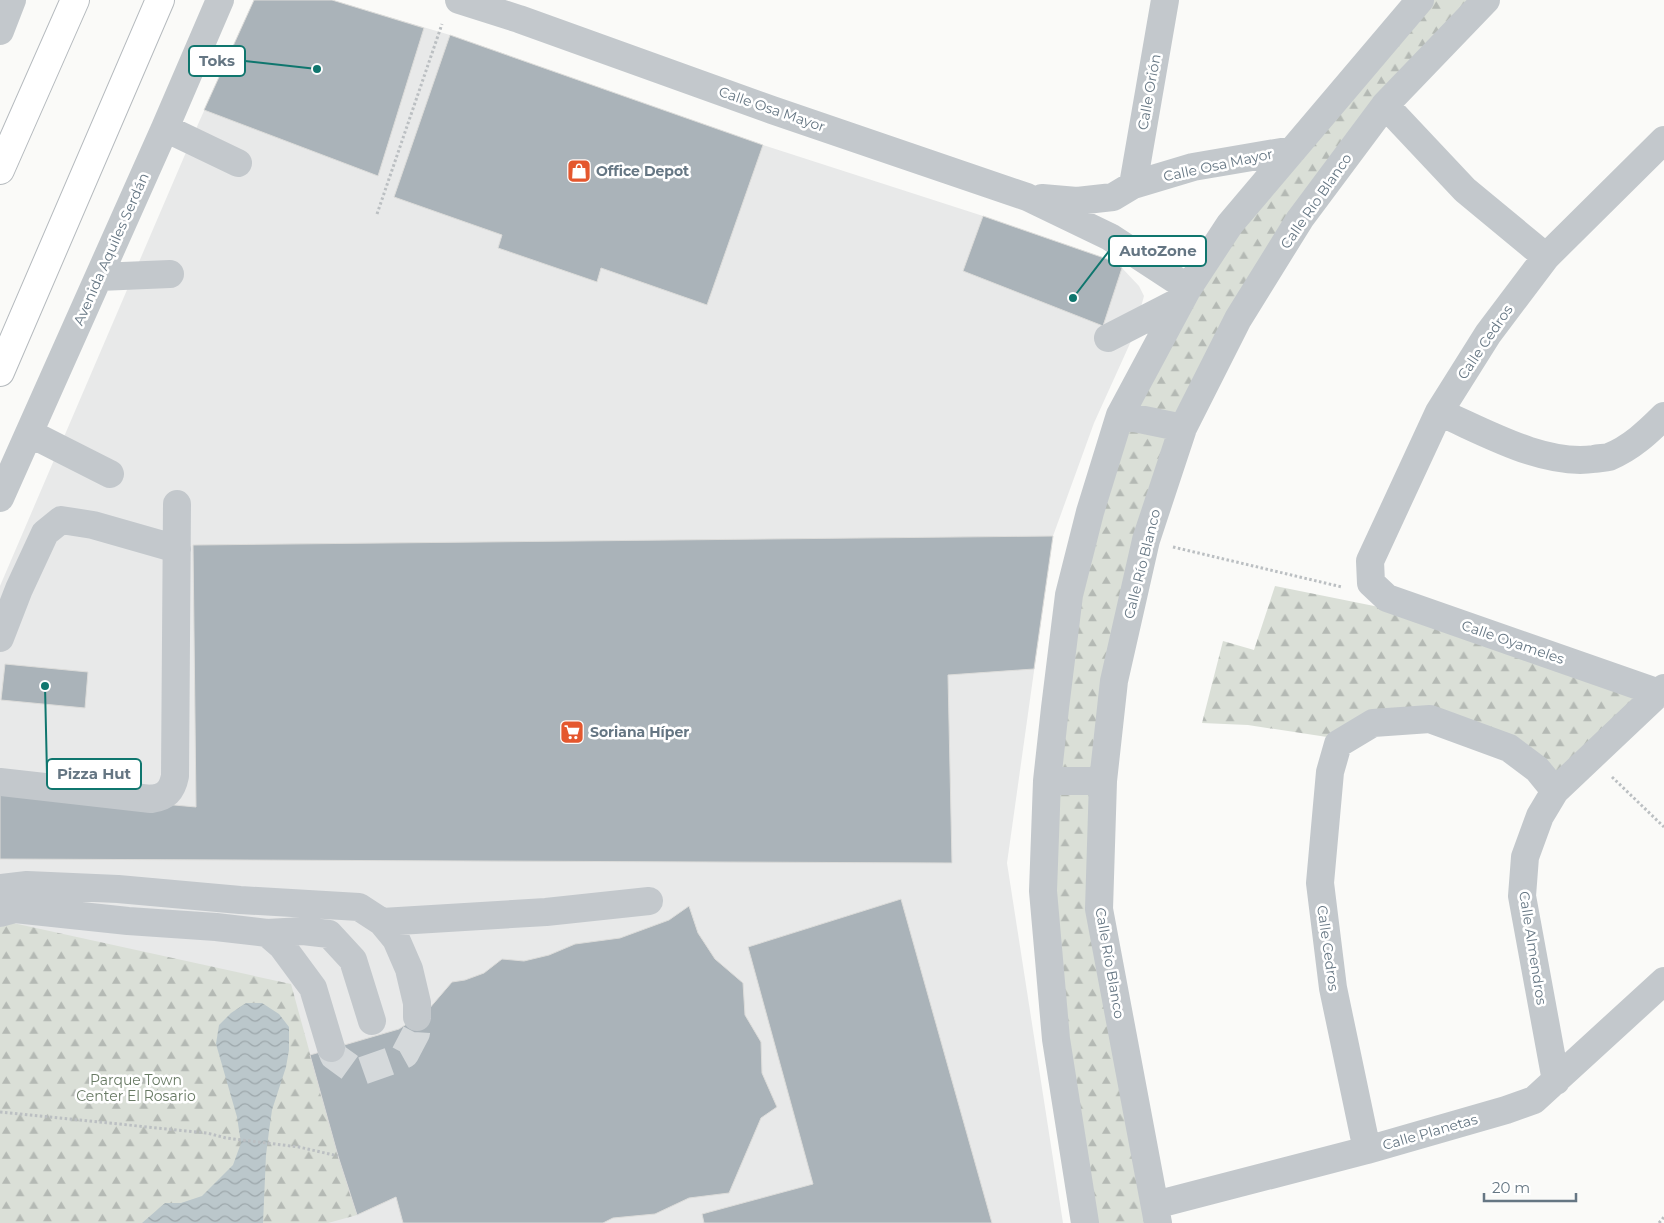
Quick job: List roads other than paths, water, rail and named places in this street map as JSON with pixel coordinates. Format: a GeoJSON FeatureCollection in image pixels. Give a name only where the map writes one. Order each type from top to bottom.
{"type":"FeatureCollection","features":[{"type":"Feature","properties":{"kind":"main road"},"geometry":{"type":"LineString","coordinates":[[0,170],[75,0]]}},
{"type":"Feature","properties":{"kind":"main road"},"geometry":{"type":"LineString","coordinates":[[0,372],[160,0]]}},
{"type":"Feature","properties":{"kind":"main road"},"geometry":{"type":"LineString","coordinates":[[141,45],[181,0]]}},
{"type":"Feature","properties":{"kind":"street"},"geometry":{"type":"LineString","coordinates":[[0,31],[12,0]]}},
{"type":"Feature","properties":{"kind":"street","name":"Avenida Aquiles Serdán"},"geometry":{"type":"LineString","coordinates":[[0,498],[220,0]]}},
{"type":"Feature","properties":{"kind":"street","name":"Calle Orión"},"geometry":{"type":"LineString","coordinates":[[1133,185],[1165,0]]}},
{"type":"Feature","properties":{"kind":"street"},"geometry":{"type":"LineString","coordinates":[[1085,1223],[1055,1029],[1044,891],[1047,781],[1070,595],[1090,512],[1120,415],[1184,295],[1230,224],[1420,0]]}},
{"type":"Feature","properties":{"kind":"street","name":"Calle Río Blanco"},"geometry":{"type":"LineString","coordinates":[[1156,1214],[1099,909],[1103,781],[1114,681],[1146,540],[1182,428],[1238,319],[1300,220],[1386,105],[1486,0]]}},
{"type":"Feature","properties":{"kind":"street","name":"Calle Osa Mayor"},"geometry":{"type":"LineString","coordinates":[[451,9],[512,10],[772,110],[1027,197],[1110,237],[1184,295]]}},
{"type":"Feature","properties":{"kind":"street"},"geometry":{"type":"LineString","coordinates":[[1386,105],[1465,190],[1546,256]]}},
{"type":"Feature","properties":{"kind":"street"},"geometry":{"type":"LineString","coordinates":[[165,128],[238,163]]}},
{"type":"Feature","properties":{"kind":"street","name":"Calle Cedros"},"geometry":{"type":"LineString","coordinates":[[1379,591],[1370,561],[1439,412],[1488,334],[1546,256],[1664,140]]}},
{"type":"Feature","properties":{"kind":"street","name":"Calle Osa Mayor"},"geometry":{"type":"LineString","coordinates":[[1027,197],[1077,201],[1113,197],[1133,185],[1192,167],[1293,150]]}},
{"type":"Feature","properties":{"kind":"street"},"geometry":{"type":"LineString","coordinates":[[98,277],[170,274]]}},
{"type":"Feature","properties":{"kind":"street"},"geometry":{"type":"LineString","coordinates":[[1108,338],[1184,295]]}},
{"type":"Feature","properties":{"kind":"street"},"geometry":{"type":"LineString","coordinates":[[1439,412],[1516,446],[1548,456],[1578,461],[1609,457],[1639,440],[1664,416]]}},
{"type":"Feature","properties":{"kind":"street"},"geometry":{"type":"LineString","coordinates":[[1120,415],[1182,428]]}},
{"type":"Feature","properties":{"kind":"street"},"geometry":{"type":"LineString","coordinates":[[29,433],[110,474]]}},
{"type":"Feature","properties":{"kind":"street"},"geometry":{"type":"LineString","coordinates":[[0,782],[151,799],[160,798],[168,793],[173,786],[175,776],[177,504]]}},
{"type":"Feature","properties":{"kind":"street"},"geometry":{"type":"LineString","coordinates":[[0,638],[19,589],[45,533],[61,520],[93,526],[177,549]]}},
{"type":"Feature","properties":{"kind":"street","name":"Calle Oyameles"},"geometry":{"type":"LineString","coordinates":[[1379,591],[1661,690]]}},
{"type":"Feature","properties":{"kind":"street","name":"Calle Almendros"},"geometry":{"type":"LineString","coordinates":[[1556,1081],[1522,896],[1525,857],[1540,816],[1555,792],[1661,690]]}},
{"type":"Feature","properties":{"kind":"street","name":"Calle Cedros"},"geometry":{"type":"LineString","coordinates":[[1367,1150],[1333,988],[1320,883],[1330,772],[1338,744],[1373,723],[1430,719],[1509,748],[1537,769],[1555,792]]}},
{"type":"Feature","properties":{"kind":"street"},"geometry":{"type":"LineString","coordinates":[[1047,781],[1103,781]]}},
{"type":"Feature","properties":{"kind":"street"},"geometry":{"type":"LineString","coordinates":[[0,888],[27,885],[118,889],[240,900],[359,907],[382,922],[396,939],[409,969],[417,1003],[417,1017]]}},
{"type":"Feature","properties":{"kind":"street"},"geometry":{"type":"LineString","coordinates":[[382,922],[546,912],[649,901]]}},
{"type":"Feature","properties":{"kind":"street"},"geometry":{"type":"LineString","coordinates":[[0,913],[15,909],[128,921],[189,924],[267,933],[303,931],[329,934],[353,960],[372,1021]]}},
{"type":"Feature","properties":{"kind":"street"},"geometry":{"type":"LineString","coordinates":[[267,933],[282,946],[313,988],[331,1048]]}},
{"type":"Feature","properties":{"kind":"street","name":"Calle Planetas"},"geometry":{"type":"LineString","coordinates":[[1156,1214],[1534,1100],[1664,981]]}},
{"type":"Feature","properties":{"kind":"water"},"geometry":{"type":"Polygon","coordinates":[[[246,1003],[262,1003],[279,1014],[289,1027],[289,1050],[286,1067],[272,1110],[269,1131],[263,1223],[142,1223],[165,1203],[181,1203],[202,1196],[233,1165],[241,1143],[237,1117],[216,1044],[219,1025],[231,1013],[246,1003]]]}},
{"type":"Feature","properties":{"kind":"tunnel"},"geometry":{"type":"LineString","coordinates":[[331,1048],[334,1056],[352,1069],[362,1071],[396,1059],[405,1054],[416,1033],[417,1017]]}},
{"type":"Feature","properties":{"kind":"place","name":"Toks"},"geometry":{"type":"Point","coordinates":[317,69]}},
{"type":"Feature","properties":{"kind":"place","name":"Office Depot"},"geometry":{"type":"Point","coordinates":[579,171]}},
{"type":"Feature","properties":{"kind":"place","name":"AutoZone"},"geometry":{"type":"Point","coordinates":[1073,298]}},
{"type":"Feature","properties":{"kind":"place","name":"Pizza Hut"},"geometry":{"type":"Point","coordinates":[45,686]}},
{"type":"Feature","properties":{"kind":"place","name":"Soriana Híper"},"geometry":{"type":"Point","coordinates":[572,732]}},
{"type":"Feature","properties":{"kind":"park label","name":"Parque Town Center El Rosario"},"geometry":{"type":"Point","coordinates":[136,1088]}}]}
